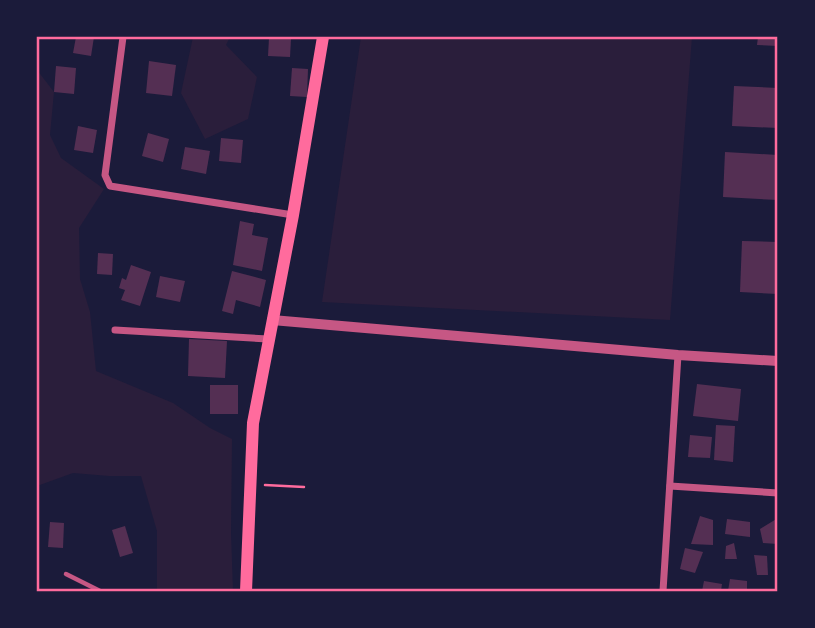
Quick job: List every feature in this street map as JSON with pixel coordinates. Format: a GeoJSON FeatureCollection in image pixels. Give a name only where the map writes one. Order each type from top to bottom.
{"type":"FeatureCollection","features":[{"type":"Feature","properties":{"kind":"main road"},"geometry":{"type":"LineString","coordinates":[[246,591],[253,423],[293,215],[323,37]]}},
{"type":"Feature","properties":{"kind":"street"},"geometry":{"type":"LineString","coordinates":[[123,37],[105,175],[110,186],[293,215]]}},
{"type":"Feature","properties":{"kind":"street"},"geometry":{"type":"LineString","coordinates":[[272,320],[778,361]]}},
{"type":"Feature","properties":{"kind":"street"},"geometry":{"type":"LineString","coordinates":[[115,330],[268,339]]}},
{"type":"Feature","properties":{"kind":"street"},"geometry":{"type":"LineString","coordinates":[[663,591],[678,355]]}},
{"type":"Feature","properties":{"kind":"street"},"geometry":{"type":"LineString","coordinates":[[670,486],[778,493]]}},
{"type":"Feature","properties":{"kind":"lane"},"geometry":{"type":"LineString","coordinates":[[66,574],[100,591]]}},
{"type":"Feature","properties":{"kind":"path"},"geometry":{"type":"LineString","coordinates":[[251,484],[304,487]]}},
{"type":"Feature","properties":{"kind":"shaded area"},"geometry":{"type":"Polygon","coordinates":[[[193,37],[230,37],[226,45],[257,77],[248,119],[205,139],[181,93],[193,37]]]}},
{"type":"Feature","properties":{"kind":"shaded area"},"geometry":{"type":"Polygon","coordinates":[[[361,37],[692,37],[670,320],[322,302],[361,37]]]}},
{"type":"Feature","properties":{"kind":"shaded area"},"geometry":{"type":"Polygon","coordinates":[[[37,70],[54,92],[50,135],[61,158],[104,189],[79,228],[80,279],[90,312],[96,371],[173,403],[232,439],[233,591],[157,591],[157,531],[141,476],[73,473],[37,486],[37,70]]]}},
{"type":"Feature","properties":{"kind":"building"},"geometry":{"type":"Polygon","coordinates":[[[76,37],[94,37],[91,56],[73,53],[76,37]]]}},
{"type":"Feature","properties":{"kind":"building"},"geometry":{"type":"Polygon","coordinates":[[[758,37],[778,37],[778,46],[757,45],[758,37]]]}},
{"type":"Feature","properties":{"kind":"building"},"geometry":{"type":"Polygon","coordinates":[[[269,38],[291,39],[290,57],[268,56],[269,38]]]}},
{"type":"Feature","properties":{"kind":"building"},"geometry":{"type":"Polygon","coordinates":[[[149,61],[176,65],[172,96],[146,93],[149,61]]]}},
{"type":"Feature","properties":{"kind":"building"},"geometry":{"type":"Polygon","coordinates":[[[56,66],[76,68],[74,94],[54,92],[56,66]]]}},
{"type":"Feature","properties":{"kind":"building"},"geometry":{"type":"Polygon","coordinates":[[[292,68],[308,69],[307,97],[290,96],[292,68]]]}},
{"type":"Feature","properties":{"kind":"building"},"geometry":{"type":"Polygon","coordinates":[[[734,86],[778,88],[778,128],[732,126],[734,86]]]}},
{"type":"Feature","properties":{"kind":"building"},"geometry":{"type":"Polygon","coordinates":[[[78,126],[97,130],[93,153],[74,150],[78,126]]]}},
{"type":"Feature","properties":{"kind":"building"},"geometry":{"type":"Polygon","coordinates":[[[148,133],[169,139],[163,162],[142,156],[148,133]]]}},
{"type":"Feature","properties":{"kind":"building"},"geometry":{"type":"Polygon","coordinates":[[[221,138],[243,140],[241,163],[219,161],[221,138]]]}},
{"type":"Feature","properties":{"kind":"building"},"geometry":{"type":"Polygon","coordinates":[[[185,147],[210,151],[206,174],[181,169],[185,147]]]}},
{"type":"Feature","properties":{"kind":"building"},"geometry":{"type":"Polygon","coordinates":[[[725,152],[778,155],[778,200],[723,197],[725,152]]]}},
{"type":"Feature","properties":{"kind":"building"},"geometry":{"type":"Polygon","coordinates":[[[240,221],[254,224],[252,235],[268,238],[262,271],[233,265],[240,221]]]}},
{"type":"Feature","properties":{"kind":"building"},"geometry":{"type":"Polygon","coordinates":[[[742,241],[778,242],[778,294],[740,292],[742,241]]]}},
{"type":"Feature","properties":{"kind":"building"},"geometry":{"type":"Polygon","coordinates":[[[98,253],[113,254],[112,275],[97,274],[98,253]]]}},
{"type":"Feature","properties":{"kind":"building"},"geometry":{"type":"Polygon","coordinates":[[[131,265],[151,272],[140,306],[121,300],[125,290],[119,288],[122,278],[126,280],[131,265]]]}},
{"type":"Feature","properties":{"kind":"building"},"geometry":{"type":"Polygon","coordinates":[[[232,271],[266,280],[260,307],[236,300],[233,314],[222,311],[232,271]]]}},
{"type":"Feature","properties":{"kind":"building"},"geometry":{"type":"Polygon","coordinates":[[[160,276],[185,281],[180,302],[156,297],[160,276]]]}},
{"type":"Feature","properties":{"kind":"building"},"geometry":{"type":"Polygon","coordinates":[[[189,339],[227,341],[225,378],[188,376],[189,339]]]}},
{"type":"Feature","properties":{"kind":"building"},"geometry":{"type":"Polygon","coordinates":[[[697,384],[741,389],[738,421],[693,416],[697,384]]]}},
{"type":"Feature","properties":{"kind":"building"},"geometry":{"type":"Polygon","coordinates":[[[210,385],[238,385],[238,414],[210,414],[210,385]]]}},
{"type":"Feature","properties":{"kind":"building"},"geometry":{"type":"Polygon","coordinates":[[[716,425],[735,426],[733,462],[714,460],[716,425]]]}},
{"type":"Feature","properties":{"kind":"building"},"geometry":{"type":"Polygon","coordinates":[[[690,435],[712,437],[710,458],[688,457],[690,435]]]}},
{"type":"Feature","properties":{"kind":"building"},"geometry":{"type":"Polygon","coordinates":[[[700,516],[713,520],[713,545],[691,544],[700,516]]]}},
{"type":"Feature","properties":{"kind":"building"},"geometry":{"type":"Polygon","coordinates":[[[778,518],[778,544],[763,543],[760,529],[778,518]]]}},
{"type":"Feature","properties":{"kind":"building"},"geometry":{"type":"Polygon","coordinates":[[[727,519],[750,522],[750,537],[725,534],[727,519]]]}},
{"type":"Feature","properties":{"kind":"building"},"geometry":{"type":"Polygon","coordinates":[[[50,522],[64,523],[63,548],[48,547],[50,522]]]}},
{"type":"Feature","properties":{"kind":"building"},"geometry":{"type":"Polygon","coordinates":[[[125,526],[133,553],[120,557],[112,530],[125,526]]]}},
{"type":"Feature","properties":{"kind":"building"},"geometry":{"type":"Polygon","coordinates":[[[734,543],[737,559],[725,559],[726,546],[734,543]]]}},
{"type":"Feature","properties":{"kind":"building"},"geometry":{"type":"Polygon","coordinates":[[[685,548],[703,552],[695,573],[680,569],[685,548]]]}},
{"type":"Feature","properties":{"kind":"building"},"geometry":{"type":"Polygon","coordinates":[[[754,555],[767,556],[768,575],[757,575],[754,555]]]}},
{"type":"Feature","properties":{"kind":"building"},"geometry":{"type":"Polygon","coordinates":[[[730,579],[747,581],[747,591],[728,591],[730,579]]]}},
{"type":"Feature","properties":{"kind":"building"},"geometry":{"type":"Polygon","coordinates":[[[704,581],[722,584],[721,591],[702,591],[704,581]]]}}]}
